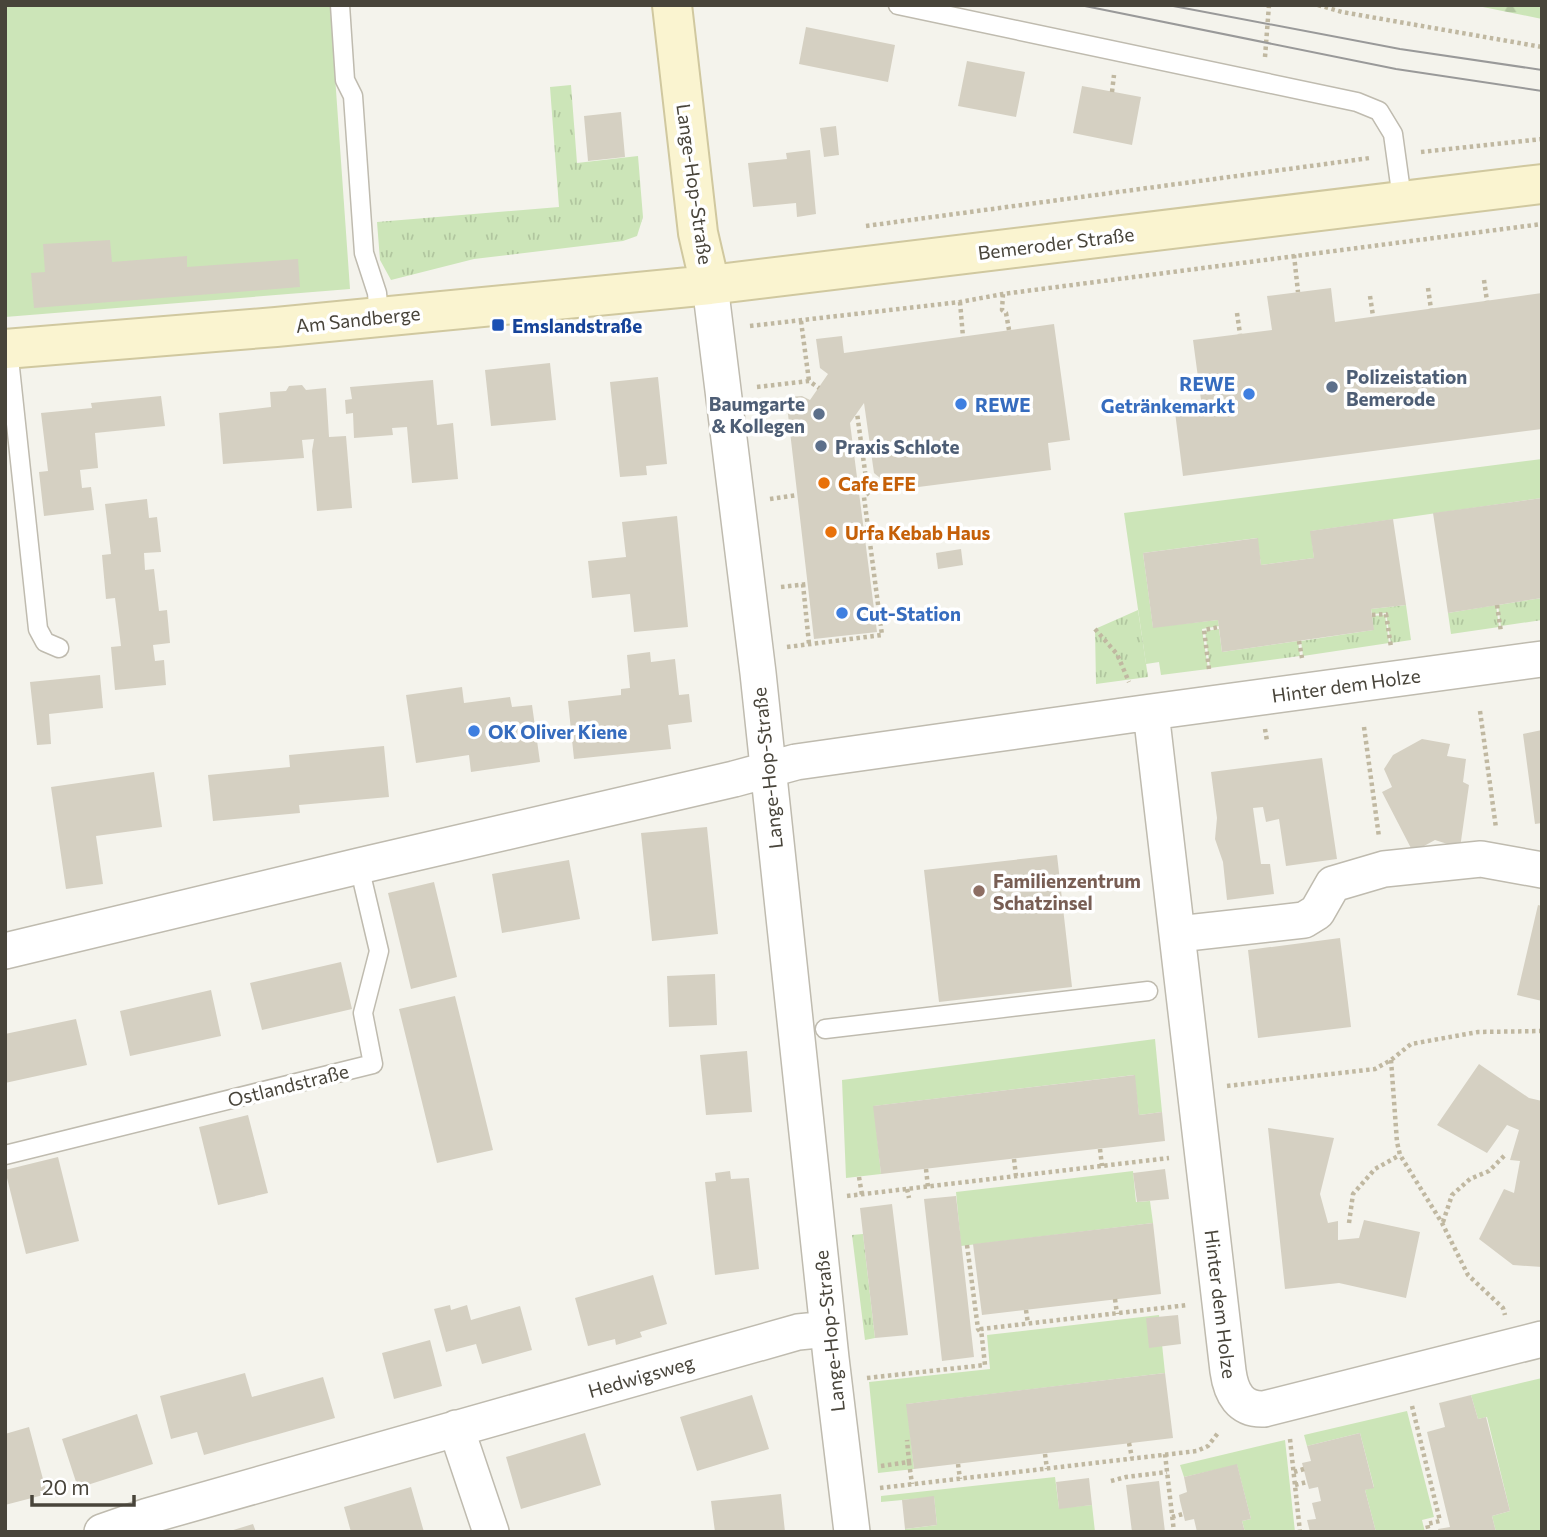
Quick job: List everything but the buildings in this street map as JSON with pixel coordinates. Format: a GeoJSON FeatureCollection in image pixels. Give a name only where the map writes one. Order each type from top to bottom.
{"type":"FeatureCollection","features":[{"type":"Feature","properties":{"kind":"main road","name":"Lange-Hop-Straße"},"geometry":{"type":"LineString","coordinates":[[672,5],[698,233],[710,285]]}},
{"type":"Feature","properties":{"kind":"main road","name":"Bemeroder Straße"},"geometry":{"type":"LineString","coordinates":[[710,285],[1542,184]]}},
{"type":"Feature","properties":{"kind":"main road","name":"Am Sandberge"},"geometry":{"type":"LineString","coordinates":[[7,349],[710,285]]}},
{"type":"Feature","properties":{"kind":"street","name":"Lange-Hop-Straße"},"geometry":{"type":"LineString","coordinates":[[710,285],[756,660],[852,1532]]}},
{"type":"Feature","properties":{"kind":"street","name":"Hinter dem Holze"},"geometry":{"type":"LineString","coordinates":[[767,769],[1141,699],[1542,659]]}},
{"type":"Feature","properties":{"kind":"street","name":"Hinter dem Holze"},"geometry":{"type":"LineString","coordinates":[[1141,699],[1178,934],[1227,1371],[1239,1402],[1254,1409],[1264,1409],[1528,1342]]}},
{"type":"Feature","properties":{"kind":"street"},"geometry":{"type":"LineString","coordinates":[[5,951],[767,769]]}},
{"type":"Feature","properties":{"kind":"street"},"geometry":{"type":"LineString","coordinates":[[1178,934],[1304,920],[1317,912],[1334,884],[1384,869],[1481,859],[1542,870]]}},
{"type":"Feature","properties":{"kind":"street","name":"Hedwigsweg"},"geometry":{"type":"LineString","coordinates":[[102,1532],[151,1524],[456,1428],[797,1332],[828,1329]]}},
{"type":"Feature","properties":{"kind":"street"},"geometry":{"type":"LineString","coordinates":[[456,1428],[491,1532]]}},
{"type":"Feature","properties":{"kind":"lane"},"geometry":{"type":"LineString","coordinates":[[340,5],[345,80],[353,96],[364,253],[377,293],[379,317]]}},
{"type":"Feature","properties":{"kind":"lane"},"geometry":{"type":"LineString","coordinates":[[898,5],[1357,102],[1379,111],[1392,134],[1402,200]]}},
{"type":"Feature","properties":{"kind":"lane"},"geometry":{"type":"LineString","coordinates":[[7,349],[38,629],[45,642],[59,648]]}},
{"type":"Feature","properties":{"kind":"lane","name":"Ostlandstraße"},"geometry":{"type":"LineString","coordinates":[[5,1155],[373,1064],[363,1013],[379,951],[359,866]]}},
{"type":"Feature","properties":{"kind":"lane"},"geometry":{"type":"LineString","coordinates":[[825,1029],[1148,991]]}},
{"type":"Feature","properties":{"kind":"path"},"geometry":{"type":"LineString","coordinates":[[1318,5],[1342,12],[1542,47]]}},
{"type":"Feature","properties":{"kind":"path"},"geometry":{"type":"LineString","coordinates":[[1261,82],[1268,6]]}},
{"type":"Feature","properties":{"kind":"path"},"geometry":{"type":"LineString","coordinates":[[863,227],[1395,155],[1542,139]]}},
{"type":"Feature","properties":{"kind":"path"},"geometry":{"type":"LineString","coordinates":[[745,327],[960,302],[1294,255],[1542,224]]}},
{"type":"Feature","properties":{"kind":"path"},"geometry":{"type":"LineString","coordinates":[[1294,255],[1298,292]]}},
{"type":"Feature","properties":{"kind":"path"},"geometry":{"type":"LineString","coordinates":[[1484,281],[1487,301]]}},
{"type":"Feature","properties":{"kind":"path"},"geometry":{"type":"LineString","coordinates":[[1428,288],[1431,309]]}},
{"type":"Feature","properties":{"kind":"path"},"geometry":{"type":"LineString","coordinates":[[1003,294],[1002,310],[1006,313],[1009,330]]}},
{"type":"Feature","properties":{"kind":"path"},"geometry":{"type":"LineString","coordinates":[[1370,296],[1373,316]]}},
{"type":"Feature","properties":{"kind":"path"},"geometry":{"type":"LineString","coordinates":[[960,302],[964,337]]}},
{"type":"Feature","properties":{"kind":"path"},"geometry":{"type":"LineString","coordinates":[[1237,313],[1240,334]]}},
{"type":"Feature","properties":{"kind":"path"},"geometry":{"type":"LineString","coordinates":[[801,321],[809,381]]}},
{"type":"Feature","properties":{"kind":"path"},"geometry":{"type":"LineString","coordinates":[[753,388],[809,381],[819,388]]}},
{"type":"Feature","properties":{"kind":"path"},"geometry":{"type":"LineString","coordinates":[[783,647],[881,635],[864,497],[868,493],[857,413]]}},
{"type":"Feature","properties":{"kind":"path"},"geometry":{"type":"LineString","coordinates":[[766,499],[797,495]]}},
{"type":"Feature","properties":{"kind":"path"},"geometry":{"type":"LineString","coordinates":[[776,587],[805,584],[809,644]]}},
{"type":"Feature","properties":{"kind":"path"},"geometry":{"type":"LineString","coordinates":[[1497,605],[1501,633]]}},
{"type":"Feature","properties":{"kind":"path"},"geometry":{"type":"LineString","coordinates":[[1372,615],[1386,614],[1391,649]]}},
{"type":"Feature","properties":{"kind":"path"},"geometry":{"type":"LineString","coordinates":[[1209,667],[1204,630],[1219,627]]}},
{"type":"Feature","properties":{"kind":"path"},"geometry":{"type":"LineString","coordinates":[[1095,629],[1117,654],[1141,699]]}},
{"type":"Feature","properties":{"kind":"path"},"geometry":{"type":"LineString","coordinates":[[1299,641],[1301,653]]}},
{"type":"Feature","properties":{"kind":"path"},"geometry":{"type":"LineString","coordinates":[[1480,711],[1493,811]]}},
{"type":"Feature","properties":{"kind":"path"},"geometry":{"type":"LineString","coordinates":[[1364,727],[1384,869]]}},
{"type":"Feature","properties":{"kind":"path"},"geometry":{"type":"LineString","coordinates":[[1238,1085],[1375,1069],[1411,1044],[1439,1037],[1478,1032],[1542,1031]]}},
{"type":"Feature","properties":{"kind":"path"},"geometry":{"type":"LineString","coordinates":[[1391,1060],[1400,1155],[1442,1223],[1468,1275],[1503,1308],[1528,1342]]}},
{"type":"Feature","properties":{"kind":"path"},"geometry":{"type":"LineString","coordinates":[[1100,1149],[1102,1166]]}},
{"type":"Feature","properties":{"kind":"path"},"geometry":{"type":"LineString","coordinates":[[1442,1223],[1452,1195],[1470,1179],[1489,1171],[1506,1154]]}},
{"type":"Feature","properties":{"kind":"path"},"geometry":{"type":"LineString","coordinates":[[1349,1223],[1353,1194],[1375,1169],[1400,1155]]}},
{"type":"Feature","properties":{"kind":"path"},"geometry":{"type":"LineString","coordinates":[[849,1196],[1175,1157]]}},
{"type":"Feature","properties":{"kind":"path"},"geometry":{"type":"LineString","coordinates":[[1014,1158],[1016,1176]]}},
{"type":"Feature","properties":{"kind":"path"},"geometry":{"type":"LineString","coordinates":[[926,1169],[928,1187]]}},
{"type":"Feature","properties":{"kind":"path"},"geometry":{"type":"LineString","coordinates":[[859,1177],[862,1195]]}},
{"type":"Feature","properties":{"kind":"path"},"geometry":{"type":"LineString","coordinates":[[907,1189],[909,1198]]}},
{"type":"Feature","properties":{"kind":"path"},"geometry":{"type":"LineString","coordinates":[[967,1245],[978,1329],[982,1333]]}},
{"type":"Feature","properties":{"kind":"path"},"geometry":{"type":"LineString","coordinates":[[1115,1300],[1116,1314]]}},
{"type":"Feature","properties":{"kind":"path"},"geometry":{"type":"LineString","coordinates":[[864,1378],[985,1365],[981,1329],[1192,1305]]}},
{"type":"Feature","properties":{"kind":"path"},"geometry":{"type":"LineString","coordinates":[[1026,1310],[1028,1324]]}},
{"type":"Feature","properties":{"kind":"path"},"geometry":{"type":"LineString","coordinates":[[1412,1405],[1440,1521],[1427,1524],[1429,1532]]}},
{"type":"Feature","properties":{"kind":"path"},"geometry":{"type":"LineString","coordinates":[[876,1488],[1205,1449],[1218,1433]]}},
{"type":"Feature","properties":{"kind":"path"},"geometry":{"type":"LineString","coordinates":[[1290,1435],[1300,1530],[1309,1526]]}},
{"type":"Feature","properties":{"kind":"path"},"geometry":{"type":"LineString","coordinates":[[906,1440],[912,1484]]}},
{"type":"Feature","properties":{"kind":"path"},"geometry":{"type":"LineString","coordinates":[[1129,1443],[1132,1458]]}},
{"type":"Feature","properties":{"kind":"path"},"geometry":{"type":"LineString","coordinates":[[1422,1448],[1430,1446]]}},
{"type":"Feature","properties":{"kind":"path"},"geometry":{"type":"LineString","coordinates":[[1045,1454],[1047,1469]]}},
{"type":"Feature","properties":{"kind":"path"},"geometry":{"type":"LineString","coordinates":[[1165,1454],[1174,1532]]}},
{"type":"Feature","properties":{"kind":"path"},"geometry":{"type":"LineString","coordinates":[[881,1466],[909,1462]]}},
{"type":"Feature","properties":{"kind":"path"},"geometry":{"type":"LineString","coordinates":[[958,1464],[960,1479]]}},
{"type":"Feature","properties":{"kind":"path"},"geometry":{"type":"LineString","coordinates":[[1294,1472],[1304,1469]]}},
{"type":"Feature","properties":{"kind":"path"},"geometry":{"type":"LineString","coordinates":[[1111,1481],[1167,1472]]}},
{"type":"Feature","properties":{"kind":"path"},"geometry":{"type":"LineString","coordinates":[[1429,1477],[1437,1475]]}},
{"type":"Feature","properties":{"kind":"path"},"geometry":{"type":"LineString","coordinates":[[1295,1485],[1307,1482]]}},
{"type":"Feature","properties":{"kind":"path"},"geometry":{"type":"LineString","coordinates":[[1171,1503],[1180,1501]]}},
{"type":"Feature","properties":{"kind":"path"},"geometry":{"type":"LineString","coordinates":[[1437,1510],[1445,1508]]}},
{"type":"Feature","properties":{"kind":"path"},"geometry":{"type":"LineString","coordinates":[[1172,1517],[1183,1514]]}},
{"type":"Feature","properties":{"kind":"green space"},"geometry":{"type":"Polygon","coordinates":[[[5,5],[330,5],[350,289],[5,317],[5,5]]]}},
{"type":"Feature","properties":{"kind":"green space"},"geometry":{"type":"Polygon","coordinates":[[[1473,5],[1542,5],[1542,19],[1473,5]]]}},
{"type":"Feature","properties":{"kind":"green space"},"geometry":{"type":"Polygon","coordinates":[[[571,85],[577,163],[638,156],[643,217],[637,236],[623,241],[474,259],[391,280],[380,260],[377,222],[559,207],[550,87],[571,85]]]}},
{"type":"Feature","properties":{"kind":"green space"},"geometry":{"type":"Polygon","coordinates":[[[1542,459],[1542,498],[1311,531],[1314,558],[1261,565],[1257,538],[1143,553],[1153,627],[1218,620],[1219,626],[1202,629],[1208,669],[1161,675],[1159,662],[1146,664],[1124,513],[1542,459]]]}},
{"type":"Feature","properties":{"kind":"green space"},"geometry":{"type":"Polygon","coordinates":[[[1542,598],[1542,620],[1501,626],[1498,605],[1542,598]]]}},
{"type":"Feature","properties":{"kind":"green space"},"geometry":{"type":"Polygon","coordinates":[[[1406,605],[1411,640],[1391,643],[1386,613],[1372,614],[1371,609],[1406,605]]]}},
{"type":"Feature","properties":{"kind":"green space"},"geometry":{"type":"Polygon","coordinates":[[[1496,605],[1499,627],[1451,634],[1448,613],[1496,605]]]}},
{"type":"Feature","properties":{"kind":"green space"},"geometry":{"type":"Polygon","coordinates":[[[1138,610],[1148,677],[1096,684],[1095,629],[1138,610]]]}},
{"type":"Feature","properties":{"kind":"green space"},"geometry":{"type":"Polygon","coordinates":[[[1385,615],[1389,643],[1303,656],[1301,641],[1373,630],[1372,616],[1385,615]]]}},
{"type":"Feature","properties":{"kind":"green space"},"geometry":{"type":"Polygon","coordinates":[[[1219,629],[1222,652],[1298,641],[1300,656],[1210,668],[1205,631],[1219,629]]]}},
{"type":"Feature","properties":{"kind":"green space"},"geometry":{"type":"Polygon","coordinates":[[[1155,1039],[1162,1112],[1139,1115],[1134,1075],[874,1106],[881,1174],[846,1178],[842,1080],[1155,1039]]]}},
{"type":"Feature","properties":{"kind":"green space"},"geometry":{"type":"Polygon","coordinates":[[[1133,1171],[1136,1202],[1150,1201],[1153,1223],[961,1246],[956,1192],[1133,1171]]]}},
{"type":"Feature","properties":{"kind":"green space"},"geometry":{"type":"Polygon","coordinates":[[[863,1234],[875,1338],[865,1340],[852,1235],[863,1234]]]}},
{"type":"Feature","properties":{"kind":"green space"},"geometry":{"type":"Polygon","coordinates":[[[1159,1315],[1165,1373],[907,1404],[914,1469],[878,1473],[869,1382],[990,1369],[987,1335],[1159,1315]]]}},
{"type":"Feature","properties":{"kind":"green space"},"geometry":{"type":"Polygon","coordinates":[[[1542,1378],[1542,1532],[1496,1532],[1492,1516],[1510,1511],[1487,1417],[1478,1419],[1471,1395],[1542,1378]]]}},
{"type":"Feature","properties":{"kind":"green space"},"geometry":{"type":"Polygon","coordinates":[[[1407,1411],[1434,1517],[1422,1520],[1425,1532],[1376,1532],[1365,1490],[1374,1487],[1360,1433],[1307,1446],[1304,1435],[1407,1411]]]}},
{"type":"Feature","properties":{"kind":"green space"},"geometry":{"type":"Polygon","coordinates":[[[1285,1440],[1295,1532],[1245,1532],[1242,1521],[1251,1519],[1237,1465],[1184,1477],[1180,1465],[1285,1440]]]}},
{"type":"Feature","properties":{"kind":"green space"},"geometry":{"type":"Polygon","coordinates":[[[1055,1477],[1059,1508],[1092,1505],[1095,1532],[905,1532],[905,1529],[937,1525],[934,1497],[881,1502],[881,1496],[1055,1477]]]}},
{"type":"Feature","properties":{"kind":"tram line"},"geometry":{"type":"LineString","coordinates":[[1080,5],[1396,69],[1542,91]]}},
{"type":"Feature","properties":{"kind":"tram line"},"geometry":{"type":"LineString","coordinates":[[1168,5],[1400,49],[1542,70]]}},
{"type":"Feature","properties":{"kind":"place","name":"Emslandstraße"},"geometry":{"type":"Point","coordinates":[498,325]}},
{"type":"Feature","properties":{"kind":"place","name":"Polizeistation Bemerode"},"geometry":{"type":"Point","coordinates":[1332,387]}},
{"type":"Feature","properties":{"kind":"place","name":"REWE Getränkemarkt"},"geometry":{"type":"Point","coordinates":[1249,394]}},
{"type":"Feature","properties":{"kind":"place","name":"REWE"},"geometry":{"type":"Point","coordinates":[961,404]}},
{"type":"Feature","properties":{"kind":"place","name":"Baumgarte & Kollegen"},"geometry":{"type":"Point","coordinates":[819,414]}},
{"type":"Feature","properties":{"kind":"place","name":"Praxis Schlote"},"geometry":{"type":"Point","coordinates":[821,446]}},
{"type":"Feature","properties":{"kind":"place","name":"Cafe EFE"},"geometry":{"type":"Point","coordinates":[824,483]}},
{"type":"Feature","properties":{"kind":"place","name":"Urfa Kebab Haus"},"geometry":{"type":"Point","coordinates":[831,532]}},
{"type":"Feature","properties":{"kind":"place","name":"Cut-Station"},"geometry":{"type":"Point","coordinates":[842,613]}},
{"type":"Feature","properties":{"kind":"place","name":"OK Oliver Kiene"},"geometry":{"type":"Point","coordinates":[474,731]}},
{"type":"Feature","properties":{"kind":"place","name":"Familienzentrum Schatzinsel"},"geometry":{"type":"Point","coordinates":[979,891]}}]}
